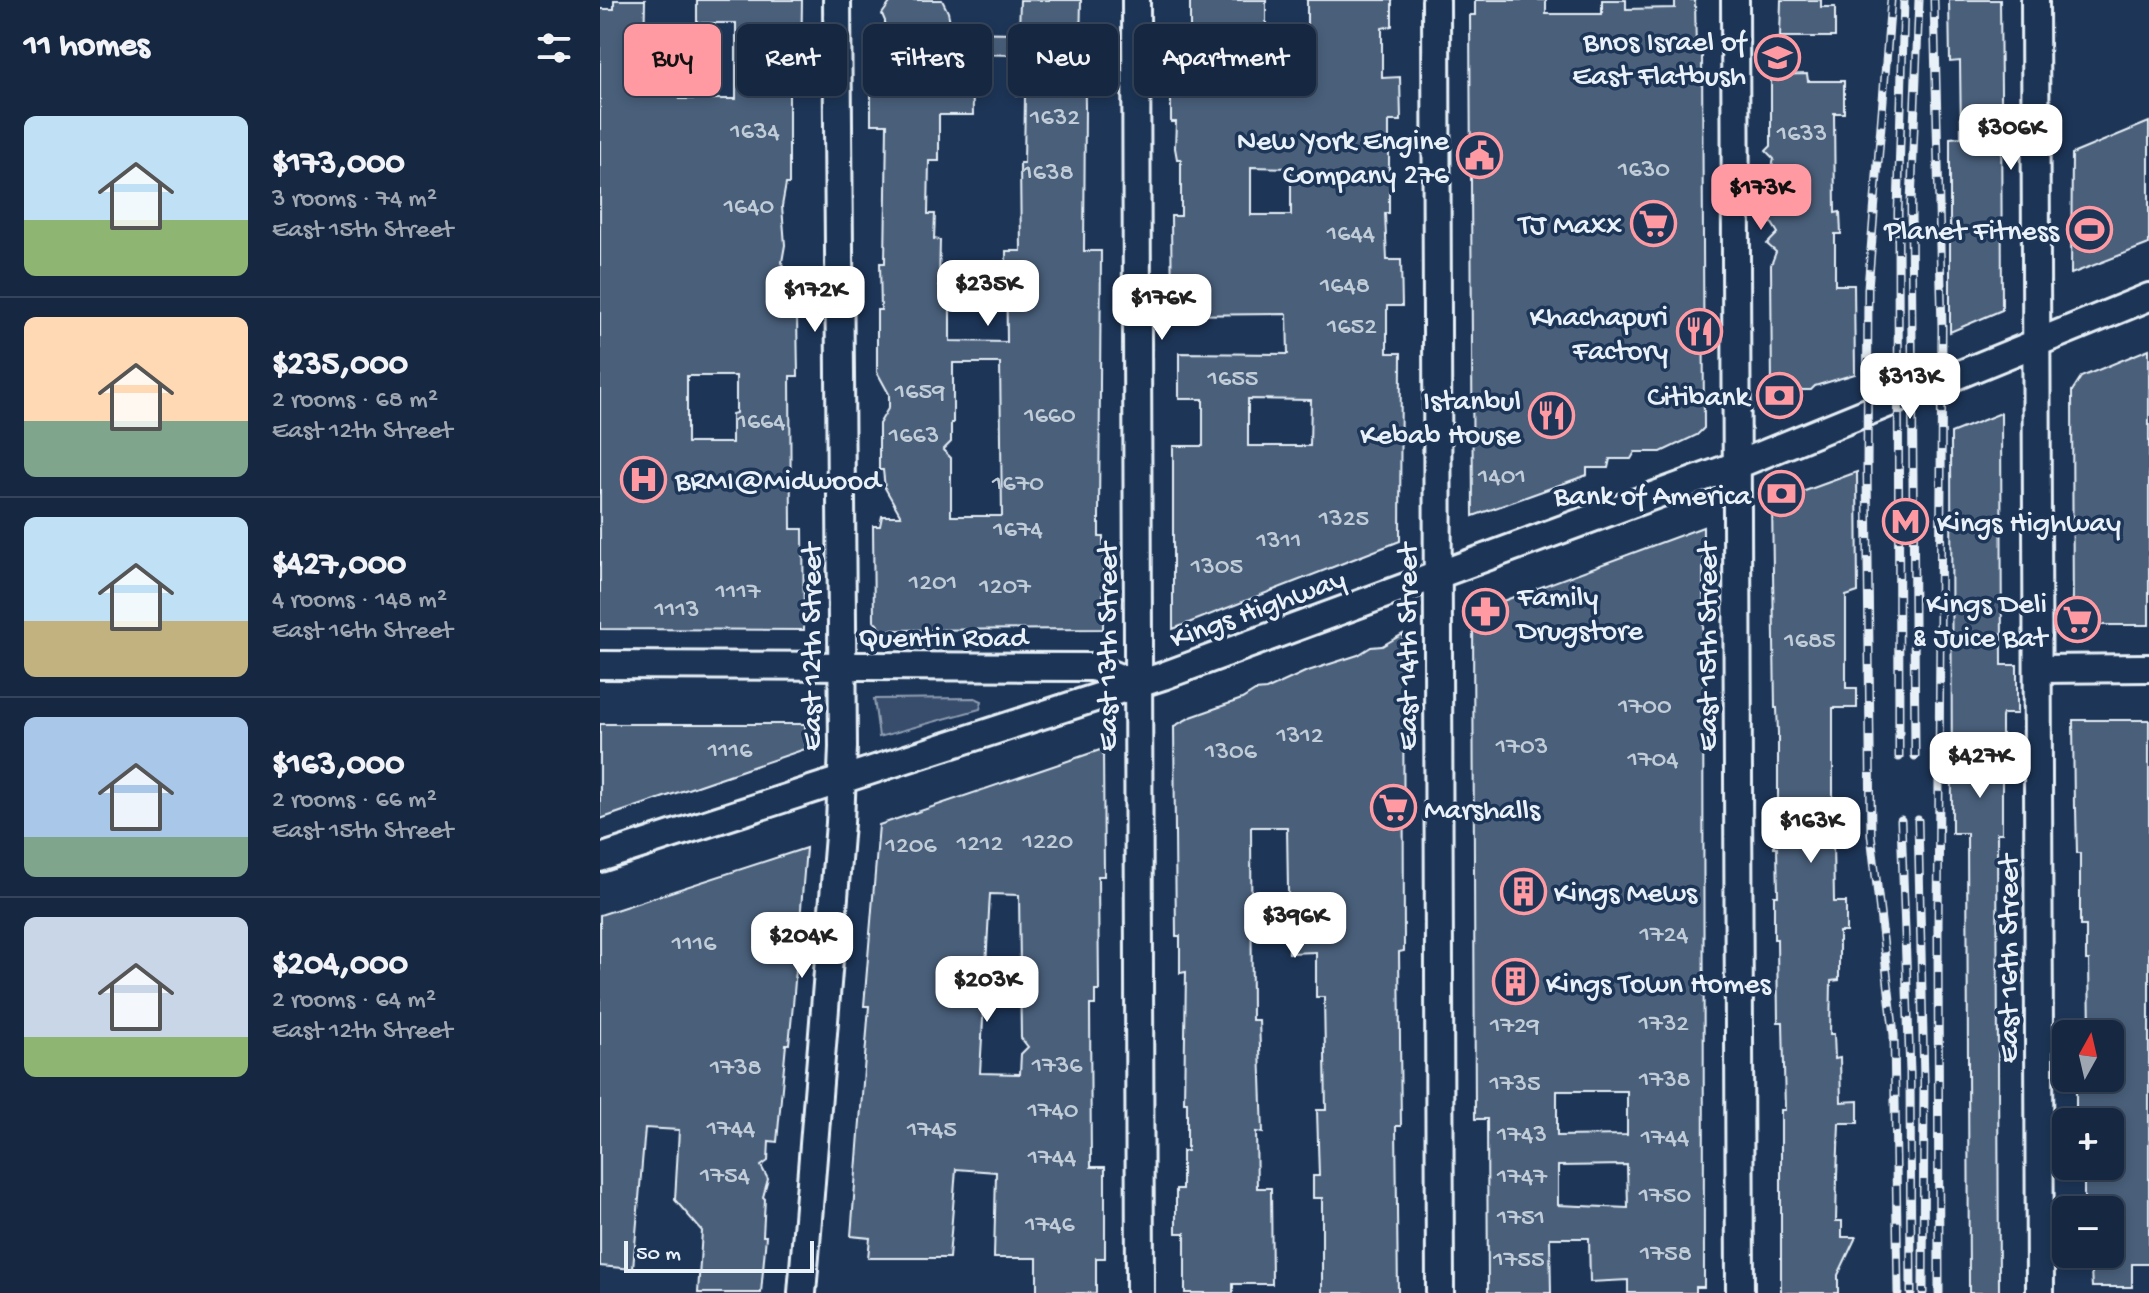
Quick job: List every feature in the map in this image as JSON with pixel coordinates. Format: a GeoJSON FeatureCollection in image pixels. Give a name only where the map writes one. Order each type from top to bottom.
{"type":"FeatureCollection","features":[{"type":"Feature","properties":{"kind":"street","name":"East 12th Street"},"geometry":{"type":"LineString","coordinates":[[802,1293],[842,780],[837,0]]}},
{"type":"Feature","properties":{"kind":"street","name":"East 13th Street"},"geometry":{"type":"LineString","coordinates":[[1136,0],[1140,1293]]}},
{"type":"Feature","properties":{"kind":"street","name":"East 14th Street"},"geometry":{"type":"LineString","coordinates":[[1436,0],[1440,1293]]}},
{"type":"Feature","properties":{"kind":"street","name":"East 15th Street"},"geometry":{"type":"LineString","coordinates":[[1735,0],[1740,1293]]}},
{"type":"Feature","properties":{"kind":"street","name":"East 16th Street"},"geometry":{"type":"LineString","coordinates":[[2035,0],[2040,1293]]}},
{"type":"Feature","properties":{"kind":"street","name":"Kings Highway"},"geometry":{"type":"LineString","coordinates":[[600,858],[1138,685],[1737,465],[2149,297]]}},
{"type":"Feature","properties":{"kind":"street","name":"Quentin Road"},"geometry":{"type":"LineString","coordinates":[[600,665],[1093,667],[1138,685]]}},
{"type":"Feature","properties":{"kind":"street"},"geometry":{"type":"LineString","coordinates":[[2038,669],[2149,668]]}},
{"type":"Feature","properties":{"kind":"shaded area"},"geometry":{"type":"Polygon","coordinates":[[[975,698],[982,701],[980,709],[879,737],[874,699],[975,698]]]}},
{"type":"Feature","properties":{"kind":"building"},"geometry":{"type":"Polygon","coordinates":[[[614,0],[645,0],[645,24],[624,24],[624,96],[736,99],[736,23],[697,23],[697,0],[802,0],[802,24],[737,24],[737,96],[789,96],[789,184],[786,184],[782,206],[785,245],[782,262],[791,293],[795,293],[797,315],[798,376],[790,376],[791,529],[803,529],[804,630],[600,629],[600,9],[614,9],[614,0]],[[687,376],[687,443],[732,443],[732,414],[736,413],[736,376],[687,376]]]}},
{"type":"Feature","properties":{"kind":"building"},"geometry":{"type":"Polygon","coordinates":[[[892,0],[942,0],[950,24],[885,24],[882,14],[892,0]]]}},
{"type":"Feature","properties":{"kind":"building"},"geometry":{"type":"Polygon","coordinates":[[[1020,0],[1081,0],[1080,24],[1019,24],[1020,0]]]}},
{"type":"Feature","properties":{"kind":"building"},"geometry":{"type":"Polygon","coordinates":[[[1190,0],[1266,0],[1266,24],[1190,24],[1190,0]]]}},
{"type":"Feature","properties":{"kind":"building"},"geometry":{"type":"Polygon","coordinates":[[[1307,0],[1392,0],[1392,26],[1382,28],[1382,78],[1400,77],[1401,121],[1389,121],[1389,213],[1385,213],[1387,260],[1401,260],[1402,306],[1387,306],[1387,353],[1401,353],[1400,541],[1173,629],[1173,446],[1203,446],[1203,399],[1179,399],[1179,353],[1288,354],[1287,314],[1172,315],[1171,216],[1181,216],[1181,159],[1177,159],[1175,148],[1176,122],[1171,122],[1171,96],[1316,96],[1316,24],[1307,24],[1307,0]],[[1251,167],[1251,215],[1291,215],[1291,168],[1251,167]],[[1248,399],[1248,446],[1310,446],[1311,400],[1248,399]]]}},
{"type":"Feature","properties":{"kind":"building"},"geometry":{"type":"Polygon","coordinates":[[[1475,0],[1546,0],[1546,14],[1602,14],[1602,0],[1626,0],[1626,9],[1675,8],[1675,0],[1695,0],[1696,51],[1702,51],[1704,428],[1697,435],[1661,452],[1635,452],[1631,459],[1610,459],[1608,468],[1587,468],[1587,475],[1473,516],[1470,15],[1475,15],[1475,0]]]}},
{"type":"Feature","properties":{"kind":"building"},"geometry":{"type":"Polygon","coordinates":[[[1781,0],[1821,0],[1821,7],[1835,7],[1835,37],[1780,37],[1781,0]]]}},
{"type":"Feature","properties":{"kind":"building"},"geometry":{"type":"Polygon","coordinates":[[[1949,0],[2000,0],[2002,310],[1950,332],[1950,138],[1961,137],[1960,61],[1950,62],[1949,0]]]}},
{"type":"Feature","properties":{"kind":"building"},"geometry":{"type":"Polygon","coordinates":[[[992,33],[1008,33],[1008,55],[992,54],[992,33]]]}},
{"type":"Feature","properties":{"kind":"building"},"geometry":{"type":"Polygon","coordinates":[[[1807,74],[1808,81],[1844,81],[1844,113],[1834,113],[1835,213],[1840,212],[1841,234],[1835,234],[1835,285],[1854,285],[1855,374],[1811,390],[1797,390],[1787,399],[1779,400],[1772,394],[1771,265],[1776,252],[1767,244],[1778,233],[1770,220],[1773,203],[1766,197],[1776,187],[1770,174],[1774,159],[1766,151],[1771,146],[1771,75],[1807,74]]]}},
{"type":"Feature","properties":{"kind":"building"},"geometry":{"type":"Polygon","coordinates":[[[871,96],[973,96],[973,115],[939,115],[939,161],[929,161],[928,214],[935,214],[934,239],[940,240],[939,285],[950,285],[950,341],[1007,342],[1006,251],[1021,251],[1020,163],[1024,163],[1025,96],[1085,96],[1084,251],[1101,251],[1099,537],[1103,537],[1103,629],[882,630],[874,621],[873,526],[880,526],[882,516],[901,516],[885,488],[883,470],[879,470],[879,424],[889,407],[889,394],[877,372],[880,263],[885,263],[887,124],[871,124],[871,96]],[[953,363],[951,442],[943,450],[951,458],[951,516],[1002,516],[1000,363],[953,363]]]}},
{"type":"Feature","properties":{"kind":"building"},"geometry":{"type":"Polygon","coordinates":[[[2149,122],[2149,244],[2071,274],[2072,154],[2149,122]]]}},
{"type":"Feature","properties":{"kind":"building"},"geometry":{"type":"Polygon","coordinates":[[[2149,349],[2149,625],[2073,625],[2072,391],[2081,377],[2149,349]]]}},
{"type":"Feature","properties":{"kind":"building"},"geometry":{"type":"Polygon","coordinates":[[[2001,413],[2002,665],[2017,665],[2017,714],[2003,714],[2002,717],[2002,833],[1997,833],[1999,1293],[1969,1293],[1967,833],[1952,833],[1951,433],[2001,413]]]}},
{"type":"Feature","properties":{"kind":"building"},"geometry":{"type":"Polygon","coordinates":[[[1857,472],[1858,592],[1846,596],[1846,688],[1857,688],[1857,708],[1833,708],[1833,809],[1846,809],[1847,840],[1833,841],[1834,902],[1846,902],[1846,932],[1839,932],[1839,980],[1831,981],[1830,1034],[1834,1034],[1835,1059],[1840,1058],[1841,1102],[1858,1101],[1858,1123],[1839,1123],[1836,1221],[1842,1221],[1842,1237],[1856,1237],[1838,1275],[1838,1293],[1781,1293],[1781,1110],[1785,1110],[1783,1022],[1778,1022],[1777,939],[1774,939],[1774,896],[1778,896],[1774,804],[1778,803],[1778,733],[1772,503],[1857,472]]]}},
{"type":"Feature","properties":{"kind":"building"},"geometry":{"type":"Polygon","coordinates":[[[1703,527],[1704,1287],[1696,1287],[1696,1293],[1628,1293],[1628,1280],[1590,1282],[1589,1238],[1550,1238],[1551,1293],[1488,1293],[1487,1119],[1475,1119],[1473,612],[1703,527]],[[1557,1091],[1557,1136],[1627,1135],[1627,1091],[1557,1091]],[[1627,1165],[1558,1166],[1558,1205],[1628,1208],[1627,1165]]]}},
{"type":"Feature","properties":{"kind":"building"},"geometry":{"type":"Polygon","coordinates":[[[1403,634],[1404,951],[1399,952],[1401,1126],[1396,1126],[1398,1293],[1322,1293],[1322,1198],[1313,1198],[1313,1176],[1319,1176],[1317,1110],[1326,1110],[1324,997],[1316,997],[1316,952],[1289,953],[1287,827],[1251,827],[1252,1020],[1259,1020],[1263,1133],[1256,1132],[1257,1188],[1271,1188],[1272,1284],[1233,1284],[1233,1293],[1185,1293],[1185,1233],[1176,1233],[1176,1189],[1182,1189],[1182,1151],[1187,1151],[1187,1102],[1184,1102],[1186,972],[1180,973],[1180,936],[1176,936],[1174,726],[1255,691],[1266,690],[1305,672],[1358,655],[1371,647],[1382,646],[1403,634]]]}},
{"type":"Feature","properties":{"kind":"building"},"geometry":{"type":"Polygon","coordinates":[[[2073,720],[2149,720],[2149,1264],[2132,1264],[2132,1287],[2092,1287],[2091,1268],[2124,1268],[2124,1196],[2084,1196],[2084,1180],[2124,1180],[2124,1108],[2076,1108],[2076,1092],[2124,1092],[2124,1020],[2090,1020],[2089,960],[2086,960],[2086,926],[2080,926],[2080,853],[2077,853],[2073,720]]]}},
{"type":"Feature","properties":{"kind":"building"},"geometry":{"type":"Polygon","coordinates":[[[600,724],[805,724],[805,749],[600,819],[600,724]]]}},
{"type":"Feature","properties":{"kind":"building"},"geometry":{"type":"Polygon","coordinates":[[[1103,749],[1104,876],[1098,876],[1099,991],[1095,991],[1095,1005],[1090,1005],[1091,1167],[1105,1167],[1105,1258],[1096,1258],[1096,1293],[1037,1293],[1037,1258],[994,1258],[996,1172],[956,1169],[949,1258],[868,1258],[870,1238],[851,1236],[869,1006],[864,1006],[879,825],[1103,749]],[[990,894],[980,1073],[1020,1074],[1021,1054],[1028,1047],[1021,1038],[1019,895],[990,894]]]}},
{"type":"Feature","properties":{"kind":"building"},"geometry":{"type":"Polygon","coordinates":[[[806,848],[793,1005],[789,1044],[786,1044],[777,1142],[769,1141],[768,1161],[761,1166],[768,1179],[763,1197],[763,1236],[766,1236],[761,1293],[698,1293],[702,1231],[675,1200],[679,1130],[645,1128],[633,1269],[600,1266],[600,915],[806,848]]]}},
{"type":"Feature","properties":{"kind":"railway"},"geometry":{"type":"LineString","coordinates":[[1891,0],[1868,288],[1867,469],[1871,834],[1894,1035],[1898,1293]]}},
{"type":"Feature","properties":{"kind":"railway"},"geometry":{"type":"LineString","coordinates":[[1899,757],[1898,213],[1904,0]]}},
{"type":"Feature","properties":{"kind":"railway"},"geometry":{"type":"LineString","coordinates":[[1915,756],[1911,204],[1919,0]]}},
{"type":"Feature","properties":{"kind":"railway"},"geometry":{"type":"LineString","coordinates":[[1934,0],[1942,328],[1939,1293]]}},
{"type":"Feature","properties":{"kind":"railway"},"geometry":{"type":"LineString","coordinates":[[1901,820],[1910,1072],[1911,1293]]}},
{"type":"Feature","properties":{"kind":"railway"},"geometry":{"type":"LineString","coordinates":[[1918,820],[1924,1080],[1923,1293]]}},
{"type":"Feature","properties":{"kind":"place","name":"Bnos Israel of East Flatbush"},"geometry":{"type":"Point","coordinates":[1777,57]}},
{"type":"Feature","properties":{"kind":"place","name":"New York Engine Company 276"},"geometry":{"type":"Point","coordinates":[1480,156]}},
{"type":"Feature","properties":{"kind":"place","name":"TJ Maxx"},"geometry":{"type":"Point","coordinates":[1653,223]}},
{"type":"Feature","properties":{"kind":"place","name":"Planet Fitness"},"geometry":{"type":"Point","coordinates":[2090,229]}},
{"type":"Feature","properties":{"kind":"place","name":"Khachapuri Factory"},"geometry":{"type":"Point","coordinates":[1699,332]}},
{"type":"Feature","properties":{"kind":"place","name":"Citibank"},"geometry":{"type":"Point","coordinates":[1780,395]}},
{"type":"Feature","properties":{"kind":"place","name":"Istanbul Kebab House"},"geometry":{"type":"Point","coordinates":[1552,416]}},
{"type":"Feature","properties":{"kind":"place","name":"BRMI@Midwood"},"geometry":{"type":"Point","coordinates":[644,479]}},
{"type":"Feature","properties":{"kind":"place","name":"Bank of America"},"geometry":{"type":"Point","coordinates":[1782,494]}},
{"type":"Feature","properties":{"kind":"place","name":"Kings Highway"},"geometry":{"type":"Point","coordinates":[1906,521]}},
{"type":"Feature","properties":{"kind":"place","name":"Family Drugstore"},"geometry":{"type":"Point","coordinates":[1486,612]}},
{"type":"Feature","properties":{"kind":"place","name":"Kings Deli & Juice Bat"},"geometry":{"type":"Point","coordinates":[2078,619]}},
{"type":"Feature","properties":{"kind":"place","name":"Marshalls"},"geometry":{"type":"Point","coordinates":[1393,808]}},
{"type":"Feature","properties":{"kind":"place","name":"Kings Mews"},"geometry":{"type":"Point","coordinates":[1523,891]}},
{"type":"Feature","properties":{"kind":"place","name":"Kings Town Homes"},"geometry":{"type":"Point","coordinates":[1515,982]}}]}
